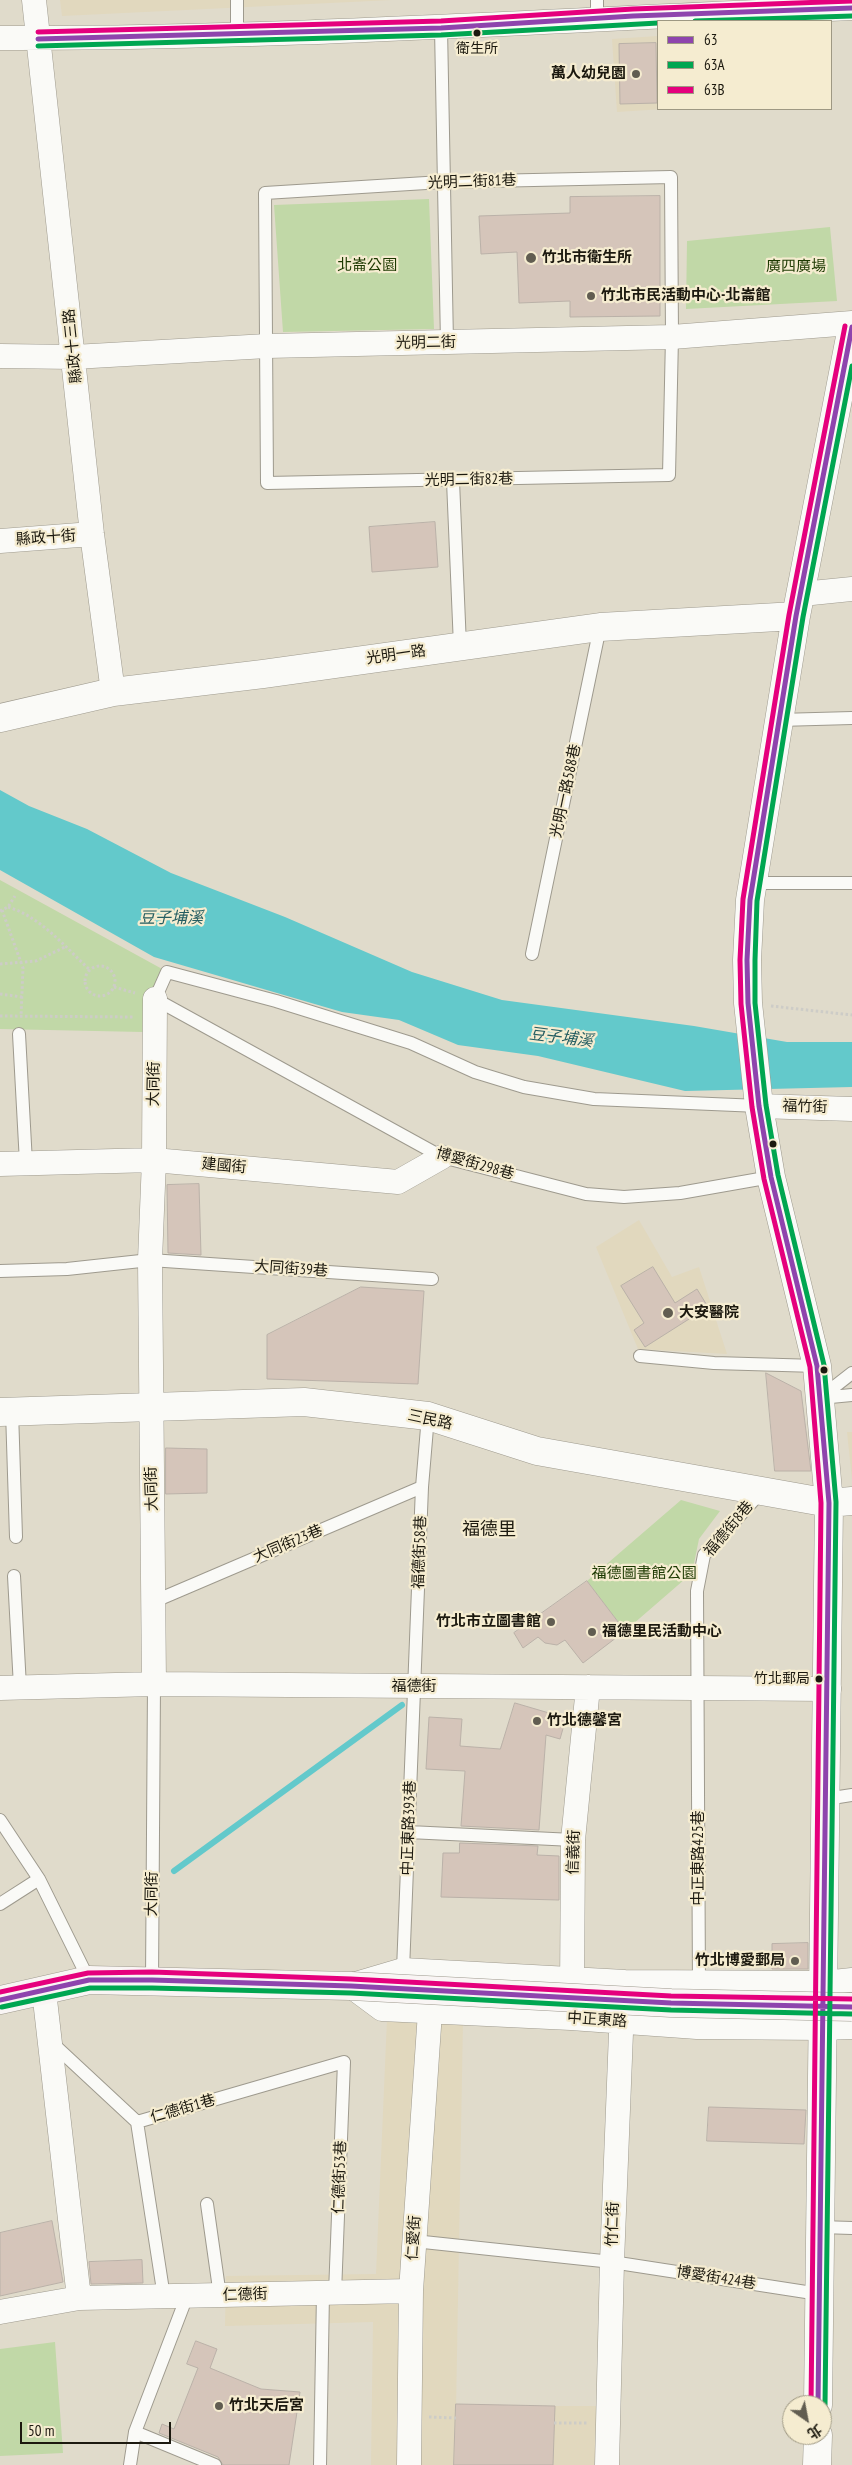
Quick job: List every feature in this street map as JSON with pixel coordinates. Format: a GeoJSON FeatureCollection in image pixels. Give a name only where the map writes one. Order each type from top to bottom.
{"type":"FeatureCollection","features":[{"type":"Feature","properties":{"kind":"main road"},"geometry":{"type":"LineString","coordinates":[[0,2000],[89,1980],[152,1980],[351,1986],[671,2003],[852,2007]]}},
{"type":"Feature","properties":{"kind":"street","name":"縣政十三路"},"geometry":{"type":"LineString","coordinates":[[34,0],[92,534],[113,692]]}},
{"type":"Feature","properties":{"kind":"street"},"geometry":{"type":"LineString","coordinates":[[0,38],[441,28],[597,9],[852,8]]}},
{"type":"Feature","properties":{"kind":"street","name":"光明二街"},"geometry":{"type":"LineString","coordinates":[[0,356],[74,357],[267,346],[672,337],[852,324]]}},
{"type":"Feature","properties":{"kind":"street"},"geometry":{"type":"LineString","coordinates":[[818,2395],[824,1983],[839,1797],[829,1689],[841,1502],[820,1398],[817,1366],[771,1177],[759,1106],[748,1003],[747,960],[752,883],[779,720],[852,327]]}},
{"type":"Feature","properties":{"kind":"street","name":"縣政十街"},"geometry":{"type":"LineString","coordinates":[[0,541],[92,534]]}},
{"type":"Feature","properties":{"kind":"street"},"geometry":{"type":"LineString","coordinates":[[799,605],[852,588]]}},
{"type":"Feature","properties":{"kind":"street","name":"光明一路"},"geometry":{"type":"LineString","coordinates":[[0,718],[113,692],[262,674],[600,628],[799,605]]}},
{"type":"Feature","properties":{"kind":"street","name":"大同街"},"geometry":{"type":"LineString","coordinates":[[154,1684],[155,1600],[150,1409],[150,1260],[154,1160],[155,1008]]}},
{"type":"Feature","properties":{"kind":"street","name":"福竹街"},"geometry":{"type":"LineString","coordinates":[[759,1106],[852,1109]]}},
{"type":"Feature","properties":{"kind":"street","name":"建國街"},"geometry":{"type":"LineString","coordinates":[[0,1164],[154,1160],[398,1182],[442,1157]]}},
{"type":"Feature","properties":{"kind":"street","name":"三民路"},"geometry":{"type":"LineString","coordinates":[[6,1411],[150,1409],[304,1402],[428,1416],[537,1451],[762,1491],[841,1502]]}},
{"type":"Feature","properties":{"kind":"street","name":"福德街"},"geometry":{"type":"LineString","coordinates":[[10,1687],[154,1684],[829,1689]]}},
{"type":"Feature","properties":{"kind":"street","name":"信義街"},"geometry":{"type":"LineString","coordinates":[[571,2018],[574,1840],[588,1687]]}},
{"type":"Feature","properties":{"kind":"street"},"geometry":{"type":"LineString","coordinates":[[351,1986],[403,1970],[625,1982],[824,1983],[852,1980]]}},
{"type":"Feature","properties":{"kind":"street","name":"竹仁街"},"geometry":{"type":"LineString","coordinates":[[607,2465],[612,2262],[621,2022],[625,1982]]}},
{"type":"Feature","properties":{"kind":"street","name":"中正東路"},"geometry":{"type":"LineString","coordinates":[[351,1986],[382,2009],[571,2018],[697,2027],[852,2027]]}},
{"type":"Feature","properties":{"kind":"street"},"geometry":{"type":"LineString","coordinates":[[44,1991],[79,2298]]}},
{"type":"Feature","properties":{"kind":"street","name":"仁愛街"},"geometry":{"type":"LineString","coordinates":[[409,2465],[411,2290],[430,2012]]}},
{"type":"Feature","properties":{"kind":"street","name":"仁德街"},"geometry":{"type":"LineString","coordinates":[[0,2312],[79,2298],[411,2290]]}},
{"type":"Feature","properties":{"kind":"street"},"geometry":{"type":"LineString","coordinates":[[817,2465],[818,2445]]}},
{"type":"Feature","properties":{"kind":"lane"},"geometry":{"type":"LineString","coordinates":[[236,0],[237,33]]}},
{"type":"Feature","properties":{"kind":"lane"},"geometry":{"type":"LineString","coordinates":[[441,28],[442,182],[447,343]]}},
{"type":"Feature","properties":{"kind":"lane","name":"光明二街81巷"},"geometry":{"type":"LineString","coordinates":[[267,346],[265,194],[442,182],[671,178],[672,337]]}},
{"type":"Feature","properties":{"kind":"lane","name":"光明二街82巷"},"geometry":{"type":"LineString","coordinates":[[267,346],[267,483],[453,481],[669,475],[672,337]]}},
{"type":"Feature","properties":{"kind":"lane"},"geometry":{"type":"LineString","coordinates":[[453,481],[460,646]]}},
{"type":"Feature","properties":{"kind":"lane","name":"光明一路588巷"},"geometry":{"type":"LineString","coordinates":[[532,954],[600,628]]}},
{"type":"Feature","properties":{"kind":"lane"},"geometry":{"type":"LineString","coordinates":[[779,720],[852,718]]}},
{"type":"Feature","properties":{"kind":"lane"},"geometry":{"type":"LineString","coordinates":[[752,883],[852,883]]}},
{"type":"Feature","properties":{"kind":"lane"},"geometry":{"type":"LineString","coordinates":[[155,1008],[167,972],[276,1001],[411,1043],[475,1072],[524,1086],[594,1099],[759,1106]]}},
{"type":"Feature","properties":{"kind":"lane","name":"博愛街298巷"},"geometry":{"type":"LineString","coordinates":[[155,1008],[442,1157],[586,1194],[624,1197],[680,1194],[771,1177]]}},
{"type":"Feature","properties":{"kind":"lane"},"geometry":{"type":"LineString","coordinates":[[19,1034],[26,1163]]}},
{"type":"Feature","properties":{"kind":"lane","name":"大同街39巷"},"geometry":{"type":"LineString","coordinates":[[0,1271],[67,1269],[150,1260],[432,1279]]}},
{"type":"Feature","properties":{"kind":"lane"},"geometry":{"type":"LineString","coordinates":[[640,1356],[714,1363],[817,1366]]}},
{"type":"Feature","properties":{"kind":"lane"},"geometry":{"type":"LineString","coordinates":[[820,1398],[852,1373]]}},
{"type":"Feature","properties":{"kind":"lane"},"geometry":{"type":"LineString","coordinates":[[820,1398],[852,1395]]}},
{"type":"Feature","properties":{"kind":"lane"},"geometry":{"type":"LineString","coordinates":[[6,1411],[16,1537]]}},
{"type":"Feature","properties":{"kind":"lane","name":"福德街58巷"},"geometry":{"type":"LineString","coordinates":[[415,1687],[422,1487],[428,1416]]}},
{"type":"Feature","properties":{"kind":"lane","name":"大同街23巷"},"geometry":{"type":"LineString","coordinates":[[155,1600],[422,1487]]}},
{"type":"Feature","properties":{"kind":"lane","name":"福德街8巷"},"geometry":{"type":"LineString","coordinates":[[698,1689],[697,1591],[704,1555],[762,1491]]}},
{"type":"Feature","properties":{"kind":"lane"},"geometry":{"type":"LineString","coordinates":[[10,1687],[14,1576]]}},
{"type":"Feature","properties":{"kind":"lane","name":"大同街"},"geometry":{"type":"LineString","coordinates":[[152,1980],[154,1684]]}},
{"type":"Feature","properties":{"kind":"lane","name":"中正東路393巷"},"geometry":{"type":"LineString","coordinates":[[403,1970],[415,1687]]}},
{"type":"Feature","properties":{"kind":"lane","name":"中正東路425巷"},"geometry":{"type":"LineString","coordinates":[[697,2027],[700,1982],[698,1689]]}},
{"type":"Feature","properties":{"kind":"lane"},"geometry":{"type":"LineString","coordinates":[[0,1820],[39,1879],[89,1980]]}},
{"type":"Feature","properties":{"kind":"lane"},"geometry":{"type":"LineString","coordinates":[[409,1832],[574,1840]]}},
{"type":"Feature","properties":{"kind":"lane"},"geometry":{"type":"LineString","coordinates":[[0,1904],[39,1879]]}},
{"type":"Feature","properties":{"kind":"lane","name":"仁德街1巷"},"geometry":{"type":"LineString","coordinates":[[50,2041],[137,2122],[344,2062]]}},
{"type":"Feature","properties":{"kind":"lane","name":"仁德街53巷"},"geometry":{"type":"LineString","coordinates":[[320,2465],[344,2062]]}},
{"type":"Feature","properties":{"kind":"lane"},"geometry":{"type":"LineString","coordinates":[[130,2465],[135,2432],[176,2297],[137,2122]]}},
{"type":"Feature","properties":{"kind":"lane"},"geometry":{"type":"LineString","coordinates":[[207,2204],[220,2296]]}},
{"type":"Feature","properties":{"kind":"lane"},"geometry":{"type":"LineString","coordinates":[[820,2227],[852,2228]]}},
{"type":"Feature","properties":{"kind":"lane","name":"博愛街424巷"},"geometry":{"type":"LineString","coordinates":[[414,2240],[612,2262],[820,2294]]}},
{"type":"Feature","properties":{"kind":"lane"},"geometry":{"type":"LineString","coordinates":[[135,2432],[216,2465]]}},
{"type":"Feature","properties":{"kind":"path"},"geometry":{"type":"LineString","coordinates":[[14,896],[8,907],[1,910],[22,968],[19,1034]]}},
{"type":"Feature","properties":{"kind":"path"},"geometry":{"type":"LineString","coordinates":[[8,907],[22,911],[90,970]]}},
{"type":"Feature","properties":{"kind":"path"},"geometry":{"type":"LineString","coordinates":[[0,964],[36,961],[65,947]]}},
{"type":"Feature","properties":{"kind":"path"},"geometry":{"type":"LineString","coordinates":[[104,967],[112,972],[115,982],[108,994],[98,996],[87,988],[86,978],[90,970],[104,967]]}},
{"type":"Feature","properties":{"kind":"path"},"geometry":{"type":"LineString","coordinates":[[0,994],[22,997]]}},
{"type":"Feature","properties":{"kind":"path"},"geometry":{"type":"LineString","coordinates":[[748,1003],[852,1014]]}},
{"type":"Feature","properties":{"kind":"path"},"geometry":{"type":"LineString","coordinates":[[0,1016],[155,1008]]}},
{"type":"Feature","properties":{"kind":"path"},"geometry":{"type":"LineString","coordinates":[[554,2423],[608,2422]]}},
{"type":"Feature","properties":{"kind":"shaded area"},"geometry":{"type":"Polygon","coordinates":[[[60,0],[392,0],[62,16],[60,0]]]}},
{"type":"Feature","properties":{"kind":"shaded area","name":"萬人幼兒園"},"geometry":{"type":"Polygon","coordinates":[[[657,36],[657,109],[617,112],[612,39],[657,36]]]}},
{"type":"Feature","properties":{"kind":"shaded area","name":"大安醫院"},"geometry":{"type":"Polygon","coordinates":[[[639,1220],[672,1277],[699,1267],[727,1354],[638,1349],[596,1247],[639,1220]]]}},
{"type":"Feature","properties":{"kind":"shaded area"},"geometry":{"type":"Polygon","coordinates":[[[847,1432],[852,1432],[852,1479],[847,1432]]]}},
{"type":"Feature","properties":{"kind":"shaded area"},"geometry":{"type":"Polygon","coordinates":[[[387,2019],[463,2020],[455,2465],[371,2465],[373,2322],[225,2326],[226,2276],[376,2274],[387,2019]]]}},
{"type":"Feature","properties":{"kind":"shaded area"},"geometry":{"type":"Polygon","coordinates":[[[553,2406],[599,2406],[594,2465],[552,2465],[553,2406]]]}},
{"type":"Feature","properties":{"kind":"green space","name":"北崙公園"},"geometry":{"type":"Polygon","coordinates":[[[429,199],[434,329],[283,332],[274,205],[429,199]]]}},
{"type":"Feature","properties":{"kind":"green space","name":"廣四廣場"},"geometry":{"type":"Polygon","coordinates":[[[830,227],[837,301],[686,309],[687,241],[830,227]]]}},
{"type":"Feature","properties":{"kind":"green space"},"geometry":{"type":"Polygon","coordinates":[[[0,880],[164,970],[143,1032],[0,1029],[0,880]]]}},
{"type":"Feature","properties":{"kind":"green space","name":"福德圖書館公園"},"geometry":{"type":"Polygon","coordinates":[[[681,1500],[720,1511],[699,1539],[692,1573],[625,1631],[587,1581],[681,1500]]]}},
{"type":"Feature","properties":{"kind":"green space"},"geometry":{"type":"Polygon","coordinates":[[[55,2342],[63,2453],[0,2456],[0,2349],[55,2342]]]}},
{"type":"Feature","properties":{"kind":"water","name":"豆子埔溪"},"geometry":{"type":"Polygon","coordinates":[[[0,790],[29,806],[87,829],[171,873],[285,917],[412,972],[502,1000],[694,1026],[787,1042],[852,1042],[852,1087],[685,1091],[538,1056],[458,1045],[399,1020],[342,1012],[154,957],[0,870],[0,790]]]}},
{"type":"Feature","properties":{"kind":"building","name":"萬人幼兒園"},"geometry":{"type":"Polygon","coordinates":[[[656,43],[657,103],[620,104],[619,44],[656,43]]]}},
{"type":"Feature","properties":{"kind":"building"},"geometry":{"type":"Polygon","coordinates":[[[660,196],[660,316],[570,317],[570,301],[519,303],[517,252],[481,254],[479,216],[570,213],[570,197],[660,196]]]}},
{"type":"Feature","properties":{"kind":"building"},"geometry":{"type":"Polygon","coordinates":[[[435,522],[438,567],[372,572],[369,527],[435,522]]]}},
{"type":"Feature","properties":{"kind":"building"},"geometry":{"type":"Polygon","coordinates":[[[199,1184],[201,1255],[168,1253],[167,1185],[199,1184]]]}},
{"type":"Feature","properties":{"kind":"building","name":"大安醫院"},"geometry":{"type":"Polygon","coordinates":[[[653,1267],[675,1303],[697,1289],[708,1307],[645,1347],[634,1330],[644,1323],[621,1286],[653,1267]]]}},
{"type":"Feature","properties":{"kind":"building"},"geometry":{"type":"Polygon","coordinates":[[[361,1287],[424,1291],[418,1384],[267,1379],[267,1335],[361,1287]]]}},
{"type":"Feature","properties":{"kind":"building"},"geometry":{"type":"Polygon","coordinates":[[[766,1373],[801,1391],[811,1471],[775,1471],[766,1373]]]}},
{"type":"Feature","properties":{"kind":"building"},"geometry":{"type":"Polygon","coordinates":[[[166,1448],[207,1449],[207,1493],[166,1494],[166,1448]]]}},
{"type":"Feature","properties":{"kind":"building"},"geometry":{"type":"Polygon","coordinates":[[[587,1581],[625,1631],[583,1663],[565,1640],[557,1645],[545,1643],[538,1637],[523,1648],[514,1633],[587,1581]]]}},
{"type":"Feature","properties":{"kind":"building"},"geometry":{"type":"Polygon","coordinates":[[[515,1703],[566,1718],[560,1739],[546,1735],[539,1830],[461,1826],[465,1771],[426,1769],[429,1717],[462,1719],[460,1746],[500,1749],[515,1703]]]}},
{"type":"Feature","properties":{"kind":"building"},"geometry":{"type":"Polygon","coordinates":[[[460,1843],[538,1846],[537,1855],[559,1856],[559,1900],[441,1897],[443,1853],[459,1853],[460,1843]]]}},
{"type":"Feature","properties":{"kind":"building"},"geometry":{"type":"Polygon","coordinates":[[[808,1943],[808,1969],[772,1969],[772,1944],[808,1943]]]}},
{"type":"Feature","properties":{"kind":"building"},"geometry":{"type":"Polygon","coordinates":[[[709,2107],[806,2110],[804,2144],[707,2141],[709,2107]]]}},
{"type":"Feature","properties":{"kind":"building"},"geometry":{"type":"Polygon","coordinates":[[[52,2221],[63,2282],[0,2296],[0,2233],[52,2221]]]}},
{"type":"Feature","properties":{"kind":"building"},"geometry":{"type":"Polygon","coordinates":[[[142,2260],[143,2283],[91,2284],[89,2262],[142,2260]]]}},
{"type":"Feature","properties":{"kind":"building","name":"竹北天后宮"},"geometry":{"type":"Polygon","coordinates":[[[196,2341],[217,2349],[210,2368],[261,2389],[300,2392],[289,2465],[223,2465],[218,2457],[159,2433],[162,2424],[174,2429],[198,2368],[187,2364],[196,2341]]]}},
{"type":"Feature","properties":{"kind":"building"},"geometry":{"type":"Polygon","coordinates":[[[456,2404],[555,2406],[553,2465],[454,2465],[456,2404]]]}},
{"type":"Feature","properties":{"kind":"waterway"},"geometry":{"type":"LineString","coordinates":[[174,1871],[402,1705]]}},
{"type":"Feature","properties":{"kind":"transit line","name":"63B"},"geometry":{"type":"LineString","coordinates":[[38,32],[441,21],[633,9],[852,1]]}},
{"type":"Feature","properties":{"kind":"transit line","name":"63"},"geometry":{"type":"LineString","coordinates":[[38,39],[441,28],[633,16],[852,8]]}},
{"type":"Feature","properties":{"kind":"transit line","name":"63A"},"geometry":{"type":"LineString","coordinates":[[726,20],[852,16]]}},
{"type":"Feature","properties":{"kind":"transit line","name":"63A"},"geometry":{"type":"LineString","coordinates":[[38,46],[441,35],[657,23]]}},
{"type":"Feature","properties":{"kind":"transit line","name":"63B"},"geometry":{"type":"LineString","coordinates":[[811,2395],[821,1503],[810,1367],[764,1179],[752,1107],[741,1004],[740,960],[743,899],[789,615],[845,326]]}},
{"type":"Feature","properties":{"kind":"transit line","name":"63"},"geometry":{"type":"LineString","coordinates":[[818,2395],[829,1503],[817,1366],[771,1177],[759,1106],[748,1003],[747,960],[750,900],[796,616],[852,327]]}},
{"type":"Feature","properties":{"kind":"transit line","name":"63A"},"geometry":{"type":"LineString","coordinates":[[825,2395],[836,1502],[824,1365],[778,1175],[766,1105],[755,1003],[755,960],[757,901],[803,617],[852,366]]}},
{"type":"Feature","properties":{"kind":"transit line","name":"63B"},"geometry":{"type":"LineString","coordinates":[[0,1992],[88,1973],[152,1972],[351,1979],[671,1996],[852,1999]]}},
{"type":"Feature","properties":{"kind":"transit line","name":"63"},"geometry":{"type":"LineString","coordinates":[[0,2000],[89,1980],[152,1980],[351,1986],[671,2003],[852,2007]]}},
{"type":"Feature","properties":{"kind":"transit line","name":"63A"},"geometry":{"type":"LineString","coordinates":[[2,2007],[90,1988],[152,1988],[351,1993],[671,2010],[852,2014]]}},
{"type":"Feature","properties":{"kind":"place","name":"衛生所"},"geometry":{"type":"Point","coordinates":[477,33]}},
{"type":"Feature","properties":{"kind":"place","name":"萬人幼兒園"},"geometry":{"type":"Point","coordinates":[636,74]}},
{"type":"Feature","properties":{"kind":"place","name":"竹北市衛生所"},"geometry":{"type":"Point","coordinates":[531,258]}},
{"type":"Feature","properties":{"kind":"place","name":"竹北市民活動中心-北崙館"},"geometry":{"type":"Point","coordinates":[591,296]}},
{"type":"Feature","properties":{"kind":"place","name":"大安醫院"},"geometry":{"type":"Point","coordinates":[668,1313]}},
{"type":"Feature","properties":{"kind":"place","name":"竹北市立圖書館"},"geometry":{"type":"Point","coordinates":[551,1622]}},
{"type":"Feature","properties":{"kind":"place","name":"福德里民活動中心"},"geometry":{"type":"Point","coordinates":[592,1632]}},
{"type":"Feature","properties":{"kind":"place","name":"竹北郵局"},"geometry":{"type":"Point","coordinates":[819,1679]}},
{"type":"Feature","properties":{"kind":"place","name":"竹北德馨宮"},"geometry":{"type":"Point","coordinates":[537,1721]}},
{"type":"Feature","properties":{"kind":"place","name":"竹北博愛郵局"},"geometry":{"type":"Point","coordinates":[795,1961]}},
{"type":"Feature","properties":{"kind":"place","name":"竹北天后宮"},"geometry":{"type":"Point","coordinates":[219,2406]}},
{"type":"Feature","properties":{"kind":"district","name":"福德里"},"geometry":{"type":"Point","coordinates":[489,1530]}}]}
